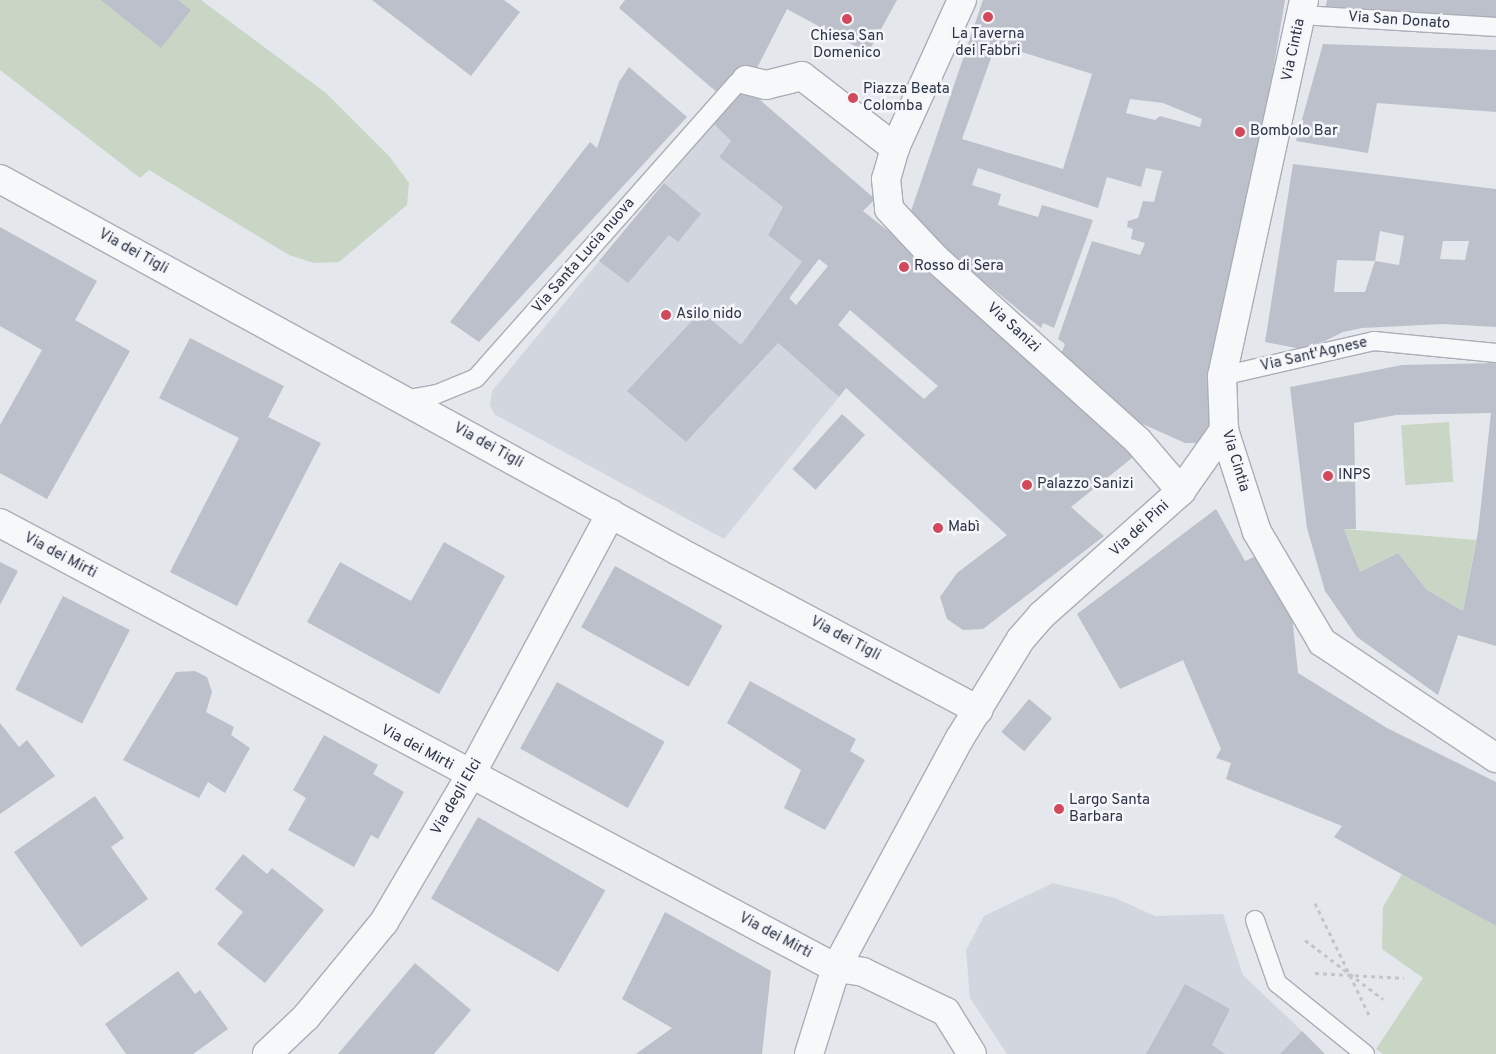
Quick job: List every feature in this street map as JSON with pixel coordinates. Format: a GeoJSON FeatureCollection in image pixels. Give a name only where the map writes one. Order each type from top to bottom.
{"type":"FeatureCollection","features":[{"type":"Feature","properties":{"kind":"street"},"geometry":{"type":"LineString","coordinates":[[746,80],[766,85],[802,76],[896,148],[962,0]]}},
{"type":"Feature","properties":{"kind":"street","name":"Via Cintia"},"geometry":{"type":"LineString","coordinates":[[1303,8],[1222,376],[1224,430],[1257,532],[1322,642],[1496,758]]}},
{"type":"Feature","properties":{"kind":"street","name":"Via Sanizi"},"geometry":{"type":"LineString","coordinates":[[896,148],[886,179],[889,209],[935,258],[1138,441],[1181,490]]}},
{"type":"Feature","properties":{"kind":"street","name":"Via dei Tigli"},"geometry":{"type":"LineString","coordinates":[[0,179],[611,513],[978,710]]}},
{"type":"Feature","properties":{"kind":"street","name":"Via dei Pini"},"geometry":{"type":"LineString","coordinates":[[836,968],[978,710],[1021,639],[1042,615],[1181,490],[1224,430]]}},
{"type":"Feature","properties":{"kind":"street","name":"Via degli Elci"},"geometry":{"type":"LineString","coordinates":[[267,1054],[306,1017],[384,922],[470,776],[611,513]]}},
{"type":"Feature","properties":{"kind":"street","name":"Via dei Mirti"},"geometry":{"type":"LineString","coordinates":[[0,523],[470,776],[836,968],[863,972],[946,1012],[972,1054]]}},
{"type":"Feature","properties":{"kind":"street"},"geometry":{"type":"LineString","coordinates":[[809,1054],[836,968]]}},
{"type":"Feature","properties":{"kind":"lane","name":"Via San Donato"},"geometry":{"type":"LineString","coordinates":[[1303,8],[1496,27]]}},
{"type":"Feature","properties":{"kind":"lane","name":"Via Santa Lucia nuova"},"geometry":{"type":"LineString","coordinates":[[403,400],[437,394],[476,378],[737,83],[746,80]]}},
{"type":"Feature","properties":{"kind":"lane","name":"Via Sant'Agnese"},"geometry":{"type":"LineString","coordinates":[[1222,376],[1374,341],[1496,353]]}},
{"type":"Feature","properties":{"kind":"lane"},"geometry":{"type":"LineString","coordinates":[[1255,920],[1277,983],[1365,1054]]}},
{"type":"Feature","properties":{"kind":"path"},"geometry":{"type":"LineString","coordinates":[[1315,903],[1373,1022]]}},
{"type":"Feature","properties":{"kind":"path"},"geometry":{"type":"LineString","coordinates":[[1305,940],[1382,999]]}},
{"type":"Feature","properties":{"kind":"path"},"geometry":{"type":"LineString","coordinates":[[1312,973],[1404,978]]}},
{"type":"Feature","properties":{"kind":"shaded area","name":"Asilo nido"},"geometry":{"type":"Polygon","coordinates":[[[713,123],[731,141],[719,157],[783,207],[768,235],[811,269],[765,332],[839,397],[724,539],[494,414],[490,405],[492,391],[713,123]]]}},
{"type":"Feature","properties":{"kind":"shaded area"},"geometry":{"type":"Polygon","coordinates":[[[1053,883],[1115,898],[1155,916],[1223,914],[1243,975],[1302,1031],[1280,1054],[1007,1054],[970,998],[966,950],[984,916],[1053,883]]]}},
{"type":"Feature","properties":{"kind":"green space"},"geometry":{"type":"Polygon","coordinates":[[[0,0],[201,0],[326,93],[389,156],[409,183],[407,205],[339,262],[314,263],[289,255],[149,170],[140,178],[0,70],[0,0]]]}},
{"type":"Feature","properties":{"kind":"green space"},"geometry":{"type":"Polygon","coordinates":[[[1449,422],[1453,482],[1405,485],[1401,425],[1449,422]]]}},
{"type":"Feature","properties":{"kind":"green space"},"geometry":{"type":"Polygon","coordinates":[[[1344,529],[1476,540],[1463,611],[1427,590],[1398,553],[1360,572],[1344,529]]]}},
{"type":"Feature","properties":{"kind":"green space"},"geometry":{"type":"Polygon","coordinates":[[[1402,874],[1496,926],[1496,1054],[1383,1054],[1376,1049],[1423,978],[1382,949],[1383,907],[1402,874]]]}},
{"type":"Feature","properties":{"kind":"building"},"geometry":{"type":"Polygon","coordinates":[[[101,0],[178,0],[191,10],[161,48],[101,0]]]}},
{"type":"Feature","properties":{"kind":"building"},"geometry":{"type":"Polygon","coordinates":[[[372,0],[504,0],[520,12],[471,76],[372,0]]]}},
{"type":"Feature","properties":{"kind":"building"},"geometry":{"type":"Polygon","coordinates":[[[625,0],[897,0],[868,53],[787,9],[755,72],[720,95],[619,8],[625,0]]]}},
{"type":"Feature","properties":{"kind":"building"},"geometry":{"type":"Polygon","coordinates":[[[983,0],[1285,0],[1224,358],[1206,435],[1199,443],[1185,443],[1116,412],[1060,357],[1065,344],[1058,339],[1092,241],[1140,255],[1145,243],[1131,239],[1133,229],[1127,227],[1128,221],[1138,218],[1143,201],[1154,202],[1162,171],[1146,168],[1141,187],[1107,177],[1098,208],[978,168],[972,185],[1001,194],[998,205],[1038,217],[1042,205],[1093,220],[1054,328],[1043,323],[1041,328],[908,220],[983,0]],[[996,44],[962,139],[1063,169],[1092,74],[1102,77],[996,44]],[[1130,99],[1126,113],[1155,120],[1160,116],[1200,127],[1202,119],[1163,103],[1130,99]]]}},
{"type":"Feature","properties":{"kind":"building"},"geometry":{"type":"Polygon","coordinates":[[[1327,0],[1496,0],[1496,18],[1325,10],[1327,0]]]}},
{"type":"Feature","properties":{"kind":"building"},"geometry":{"type":"Polygon","coordinates":[[[1323,44],[1496,50],[1496,112],[1377,103],[1368,153],[1296,141],[1323,44]]]}},
{"type":"Feature","properties":{"kind":"building"},"geometry":{"type":"Polygon","coordinates":[[[629,67],[687,117],[479,342],[450,322],[590,142],[597,148],[619,82],[629,67]]]}},
{"type":"Feature","properties":{"kind":"building"},"geometry":{"type":"Polygon","coordinates":[[[745,87],[875,199],[863,211],[906,245],[1137,454],[1071,507],[1104,536],[983,629],[963,630],[947,619],[940,597],[957,573],[1007,535],[846,388],[839,397],[778,343],[686,442],[627,391],[701,311],[741,345],[802,262],[768,235],[783,207],[719,157],[731,141],[713,123],[745,87]],[[819,259],[789,298],[796,305],[828,266],[819,259]],[[850,310],[838,325],[924,399],[938,386],[850,310]]]}},
{"type":"Feature","properties":{"kind":"building"},"geometry":{"type":"Polygon","coordinates":[[[1293,164],[1496,189],[1496,327],[1443,324],[1362,328],[1343,332],[1307,350],[1265,342],[1293,164]],[[1380,231],[1375,261],[1399,265],[1404,236],[1380,231]],[[1443,241],[1440,259],[1465,260],[1469,241],[1443,241]],[[1337,260],[1334,292],[1365,292],[1375,261],[1337,260]]]}},
{"type":"Feature","properties":{"kind":"building"},"geometry":{"type":"Polygon","coordinates":[[[664,183],[701,214],[678,242],[669,235],[628,283],[599,261],[664,183]]]}},
{"type":"Feature","properties":{"kind":"building"},"geometry":{"type":"Polygon","coordinates":[[[0,227],[97,281],[75,320],[130,351],[47,499],[0,473],[0,425],[42,350],[0,326],[0,227]]]}},
{"type":"Feature","properties":{"kind":"building"},"geometry":{"type":"Polygon","coordinates":[[[190,338],[284,386],[268,417],[321,443],[237,606],[170,572],[239,438],[159,398],[190,338]]]}},
{"type":"Feature","properties":{"kind":"building"},"geometry":{"type":"Polygon","coordinates":[[[1496,363],[1496,646],[1458,635],[1438,695],[1357,637],[1325,591],[1307,528],[1290,387],[1402,365],[1496,363]],[[1491,413],[1396,415],[1354,423],[1356,529],[1344,529],[1360,572],[1398,553],[1427,590],[1463,611],[1478,532],[1491,413]]]}},
{"type":"Feature","properties":{"kind":"building"},"geometry":{"type":"Polygon","coordinates":[[[842,414],[865,435],[816,490],[792,469],[842,414]]]}},
{"type":"Feature","properties":{"kind":"building"},"geometry":{"type":"Polygon","coordinates":[[[1216,509],[1245,561],[1258,555],[1292,616],[1298,673],[1387,728],[1496,782],[1496,926],[1334,837],[1342,826],[1226,779],[1231,763],[1216,758],[1221,749],[1183,660],[1120,689],[1077,614],[1216,509]]]}},
{"type":"Feature","properties":{"kind":"building"},"geometry":{"type":"Polygon","coordinates":[[[444,542],[505,576],[439,694],[307,622],[340,562],[411,601],[444,542]]]}},
{"type":"Feature","properties":{"kind":"building"},"geometry":{"type":"Polygon","coordinates":[[[0,562],[18,571],[0,605],[0,562]]]}},
{"type":"Feature","properties":{"kind":"building"},"geometry":{"type":"Polygon","coordinates":[[[615,566],[723,626],[689,687],[581,627],[615,566]]]}},
{"type":"Feature","properties":{"kind":"building"},"geometry":{"type":"Polygon","coordinates":[[[63,596],[130,630],[82,724],[15,690],[63,596]]]}},
{"type":"Feature","properties":{"kind":"building"},"geometry":{"type":"Polygon","coordinates":[[[195,671],[207,677],[212,692],[206,712],[234,727],[231,735],[250,748],[225,793],[208,782],[199,798],[123,760],[176,672],[195,671]]]}},
{"type":"Feature","properties":{"kind":"building"},"geometry":{"type":"Polygon","coordinates":[[[750,681],[856,739],[850,751],[865,760],[825,830],[784,808],[801,770],[727,723],[750,681]]]}},
{"type":"Feature","properties":{"kind":"building"},"geometry":{"type":"Polygon","coordinates":[[[557,682],[665,742],[628,808],[520,748],[557,682]]]}},
{"type":"Feature","properties":{"kind":"building"},"geometry":{"type":"Polygon","coordinates":[[[1029,699],[1052,718],[1024,751],[1001,732],[1029,699]]]}},
{"type":"Feature","properties":{"kind":"building"},"geometry":{"type":"Polygon","coordinates":[[[0,723],[19,747],[27,740],[55,776],[0,814],[0,723]]]}},
{"type":"Feature","properties":{"kind":"building"},"geometry":{"type":"Polygon","coordinates":[[[324,735],[378,765],[373,774],[404,792],[378,839],[371,835],[354,867],[288,830],[306,798],[293,790],[324,735]]]}},
{"type":"Feature","properties":{"kind":"building"},"geometry":{"type":"Polygon","coordinates":[[[95,796],[124,838],[111,847],[148,899],[81,947],[14,852],[95,796]]]}},
{"type":"Feature","properties":{"kind":"building"},"geometry":{"type":"Polygon","coordinates":[[[478,817],[605,890],[558,972],[431,898],[478,817]]]}},
{"type":"Feature","properties":{"kind":"building"},"geometry":{"type":"Polygon","coordinates":[[[243,854],[267,874],[272,868],[324,910],[265,983],[217,944],[243,912],[215,889],[243,854]]]}},
{"type":"Feature","properties":{"kind":"building"},"geometry":{"type":"Polygon","coordinates":[[[665,912],[771,971],[762,1054],[636,1054],[672,1028],[622,999],[665,912]]]}},
{"type":"Feature","properties":{"kind":"building"},"geometry":{"type":"Polygon","coordinates":[[[415,963],[471,1010],[434,1054],[338,1054],[415,963]]]}},
{"type":"Feature","properties":{"kind":"building"},"geometry":{"type":"Polygon","coordinates":[[[178,971],[195,994],[200,990],[228,1029],[193,1054],[126,1054],[105,1024],[178,971]]]}},
{"type":"Feature","properties":{"kind":"building"},"geometry":{"type":"Polygon","coordinates":[[[1185,984],[1230,1009],[1212,1045],[1225,1054],[1146,1054],[1185,984]]]}},
{"type":"Feature","properties":{"kind":"building"},"geometry":{"type":"Polygon","coordinates":[[[1302,1031],[1325,1054],[1280,1054],[1302,1031]]]}},
{"type":"Feature","properties":{"kind":"place","name":"La Taverna dei Fabbri"},"geometry":{"type":"Point","coordinates":[988,17]}},
{"type":"Feature","properties":{"kind":"place","name":"Chiesa San Domenico"},"geometry":{"type":"Point","coordinates":[847,19]}},
{"type":"Feature","properties":{"kind":"place","name":"Piazza Beata Colomba"},"geometry":{"type":"Point","coordinates":[853,98]}},
{"type":"Feature","properties":{"kind":"place","name":"Bombolo Bar"},"geometry":{"type":"Point","coordinates":[1240,132]}},
{"type":"Feature","properties":{"kind":"place","name":"Rosso di Sera"},"geometry":{"type":"Point","coordinates":[904,267]}},
{"type":"Feature","properties":{"kind":"place","name":"Asilo nido"},"geometry":{"type":"Point","coordinates":[666,315]}},
{"type":"Feature","properties":{"kind":"place","name":"INPS"},"geometry":{"type":"Point","coordinates":[1328,476]}},
{"type":"Feature","properties":{"kind":"place","name":"Palazzo Sanizi"},"geometry":{"type":"Point","coordinates":[1027,485]}},
{"type":"Feature","properties":{"kind":"place","name":"Mabì"},"geometry":{"type":"Point","coordinates":[938,528]}},
{"type":"Feature","properties":{"kind":"place","name":"Largo Santa Barbara"},"geometry":{"type":"Point","coordinates":[1059,809]}}]}
